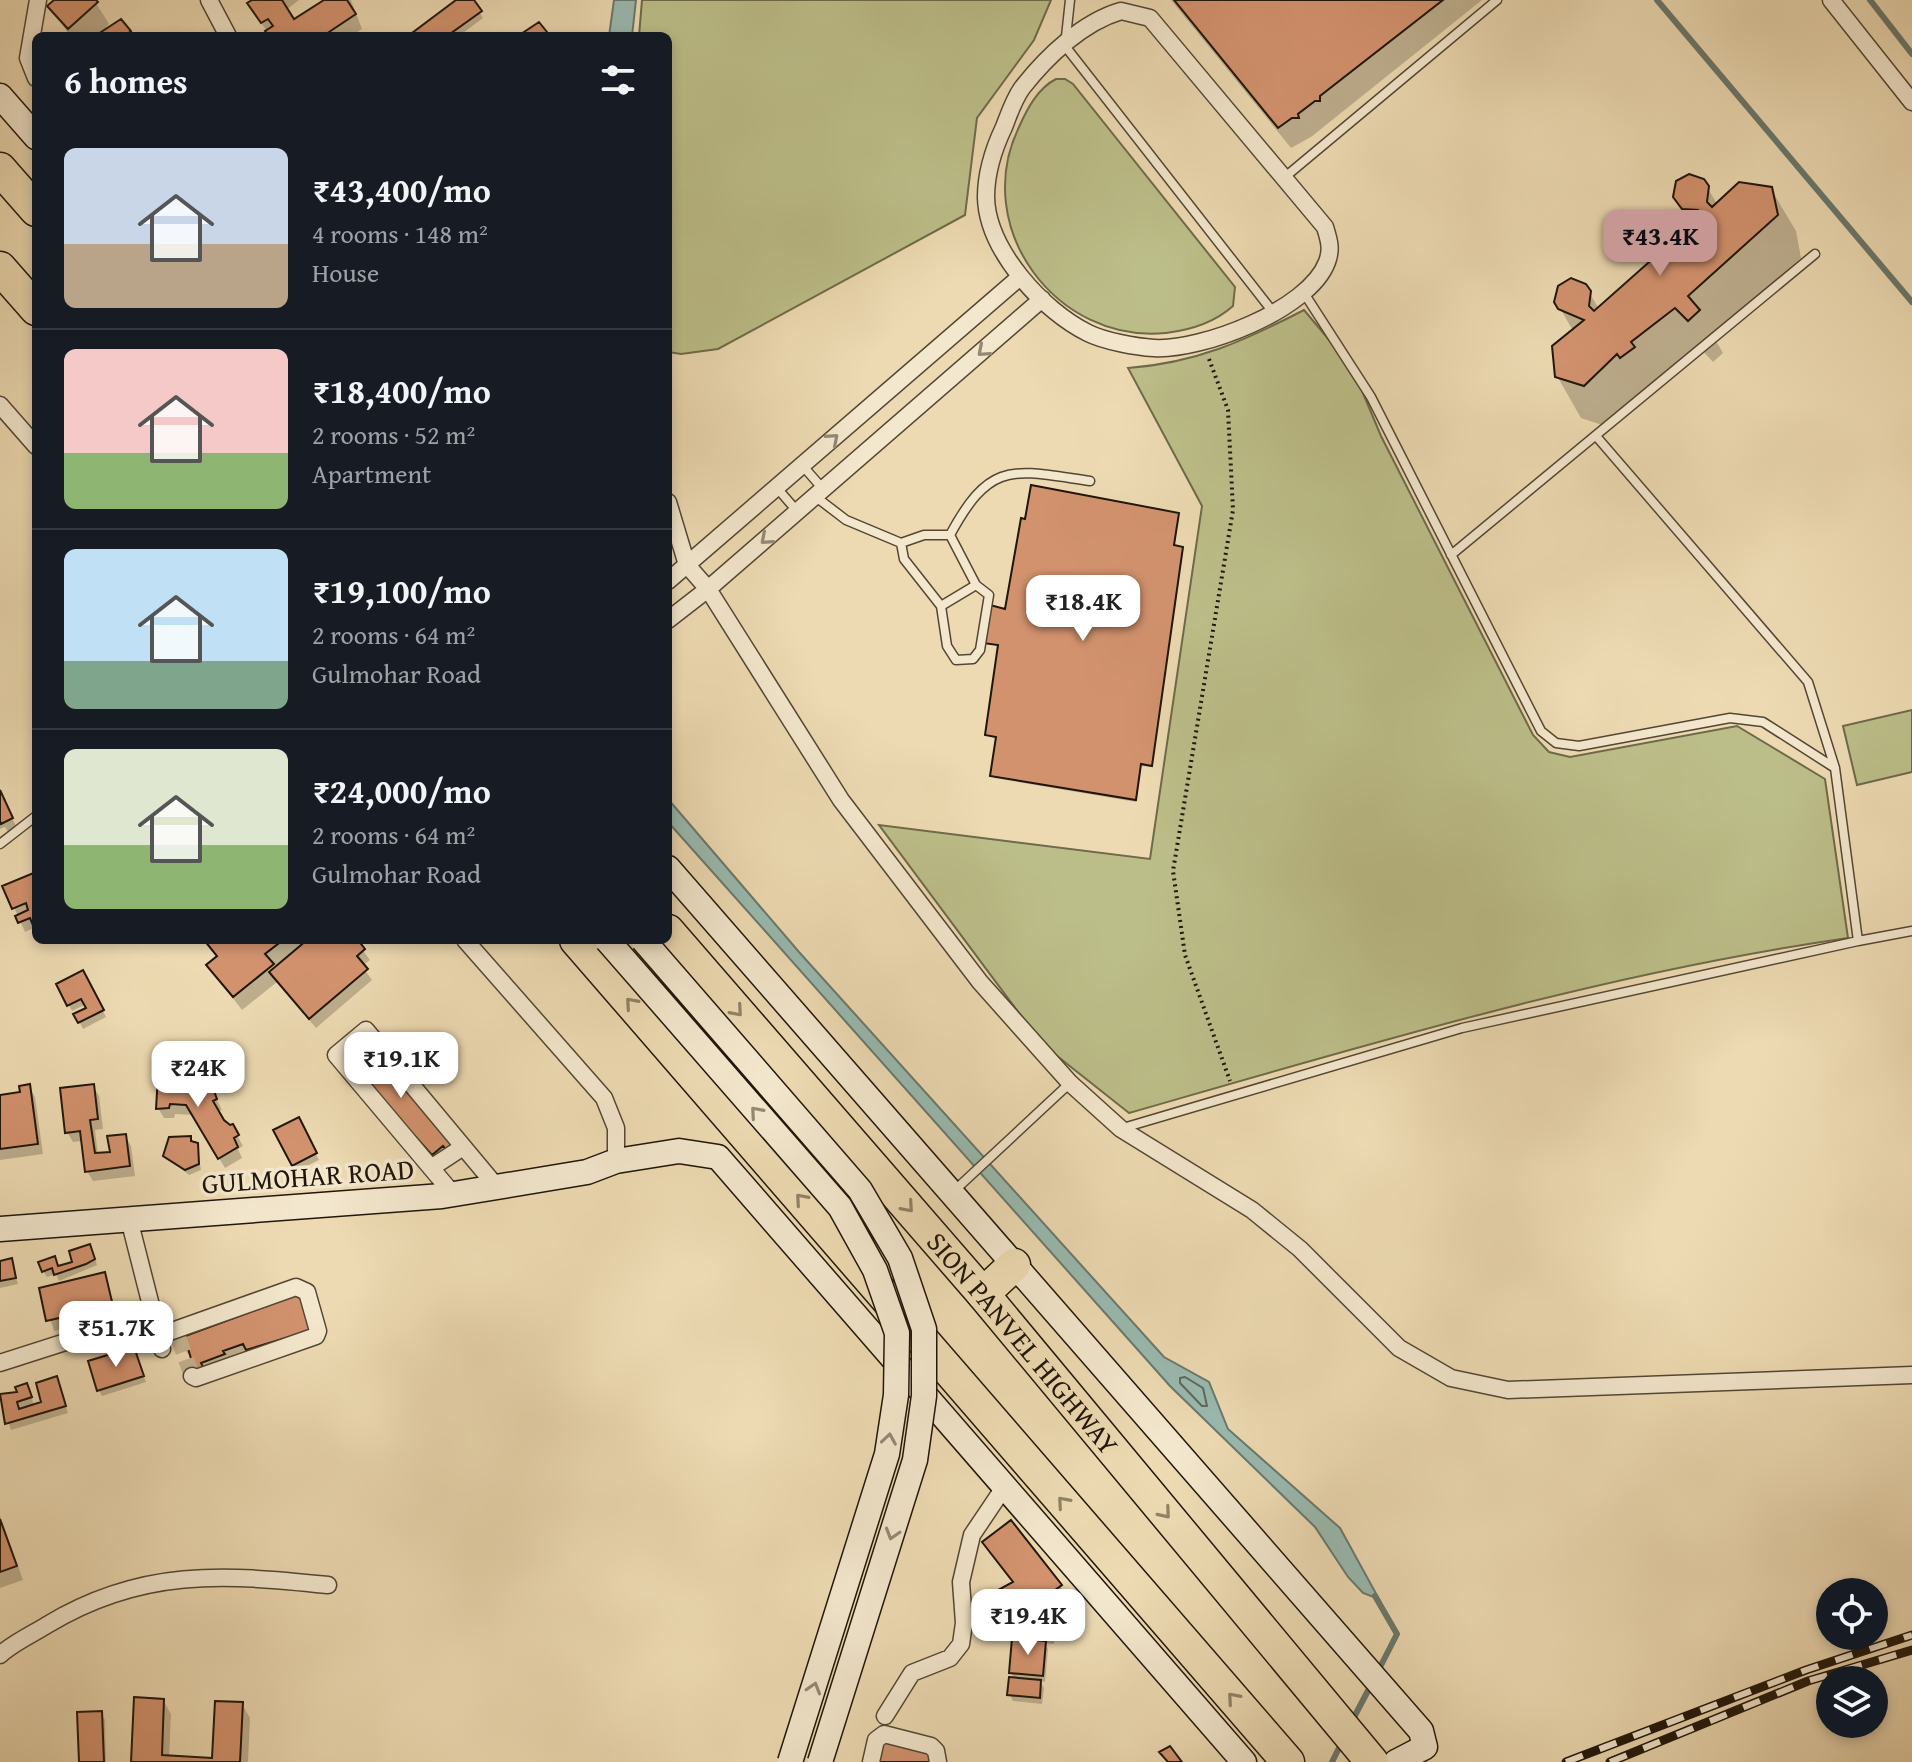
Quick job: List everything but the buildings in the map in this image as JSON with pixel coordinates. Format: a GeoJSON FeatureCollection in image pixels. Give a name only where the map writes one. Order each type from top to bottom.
{"type":"FeatureCollection","features":[{"type":"Feature","properties":{"kind":"highway"},"geometry":{"type":"LineString","coordinates":[[0,169],[32,205]]}},
{"type":"Feature","properties":{"kind":"highway"},"geometry":{"type":"LineString","coordinates":[[0,268],[32,304]]}},
{"type":"Feature","properties":{"kind":"highway","name":"SION PANVEL HIGHWAY"},"geometry":{"type":"LineString","coordinates":[[672,936],[983,1294],[1372,1762]]}},
{"type":"Feature","properties":{"kind":"highway"},"geometry":{"type":"LineString","coordinates":[[579,944],[1286,1760]]}},
{"type":"Feature","properties":{"kind":"highway"},"geometry":{"type":"LineString","coordinates":[[983,1294],[1014,1265]]}},
{"type":"Feature","properties":{"kind":"street"},"geometry":{"type":"LineString","coordinates":[[32,32],[38,0]]}},
{"type":"Feature","properties":{"kind":"street"},"geometry":{"type":"LineString","coordinates":[[209,0],[226,32]]}},
{"type":"Feature","properties":{"kind":"street"},"geometry":{"type":"LineString","coordinates":[[1831,0],[1912,102]]}},
{"type":"Feature","properties":{"kind":"street"},"geometry":{"type":"LineString","coordinates":[[1121,11],[1150,18],[1285,177],[1325,227],[1331,245],[1326,264],[1304,293],[1273,312],[1203,342],[1154,348],[1089,334],[1042,299],[1020,277],[994,234],[986,198],[993,150],[1021,89],[1094,19],[1121,11]]}},
{"type":"Feature","properties":{"kind":"street"},"geometry":{"type":"LineString","coordinates":[[32,35],[28,58],[32,68]]}},
{"type":"Feature","properties":{"kind":"street"},"geometry":{"type":"LineString","coordinates":[[0,96],[32,132]]}},
{"type":"Feature","properties":{"kind":"street"},"geometry":{"type":"LineString","coordinates":[[672,578],[1020,277]]}},
{"type":"Feature","properties":{"kind":"street"},"geometry":{"type":"LineString","coordinates":[[672,617],[1042,299]]}},
{"type":"Feature","properties":{"kind":"street"},"geometry":{"type":"LineString","coordinates":[[2,410],[32,442]]}},
{"type":"Feature","properties":{"kind":"street"},"geometry":{"type":"LineString","coordinates":[[672,515],[687,565],[708,589],[841,800],[980,982],[1070,1083],[1121,1129],[1252,1210],[1300,1249],[1399,1348],[1451,1378],[1508,1390],[1912,1375]]}},
{"type":"Feature","properties":{"kind":"street"},"geometry":{"type":"LineString","coordinates":[[672,873],[1384,1689],[1425,1740],[1425,1747],[1419,1753],[1396,1762]]}},
{"type":"Feature","properties":{"kind":"street"},"geometry":{"type":"LineString","coordinates":[[469,944],[604,1098],[616,1128],[616,1161]]}},
{"type":"Feature","properties":{"kind":"street"},"geometry":{"type":"LineString","coordinates":[[610,944],[840,1207],[875,1270],[897,1333],[896,1395],[887,1454],[790,1762]]}},
{"type":"Feature","properties":{"kind":"street"},"geometry":{"type":"LineString","coordinates":[[646,944],[860,1190],[900,1258],[924,1329],[924,1396],[915,1460],[820,1762]]}},
{"type":"Feature","properties":{"kind":"street"},"geometry":{"type":"LineString","coordinates":[[453,1194],[336,1055],[366,1030],[496,1186]]}},
{"type":"Feature","properties":{"kind":"street"},"geometry":{"type":"LineString","coordinates":[[431,1168],[463,1147]]}},
{"type":"Feature","properties":{"kind":"street","name":"GULMOHAR ROAD"},"geometry":{"type":"LineString","coordinates":[[0,1229],[453,1194],[587,1172],[616,1161],[679,1151],[718,1157],[1244,1762]]}},
{"type":"Feature","properties":{"kind":"street"},"geometry":{"type":"LineString","coordinates":[[129,1219],[160,1342],[296,1287],[307,1292],[318,1331],[316,1336],[196,1378],[192,1376]]}},
{"type":"Feature","properties":{"kind":"street"},"geometry":{"type":"LineString","coordinates":[[0,1363],[153,1314]]}},
{"type":"Feature","properties":{"kind":"street"},"geometry":{"type":"LineString","coordinates":[[885,1716],[912,1673],[950,1658],[961,1644],[964,1623],[961,1582],[972,1535],[1005,1486]]}},
{"type":"Feature","properties":{"kind":"street"},"geometry":{"type":"LineString","coordinates":[[0,1655],[77,1607],[113,1592],[169,1578],[231,1575],[328,1585]]}},
{"type":"Feature","properties":{"kind":"street"},"geometry":{"type":"LineString","coordinates":[[871,1762],[876,1740],[884,1734],[931,1746],[936,1751],[938,1762]]}},
{"type":"Feature","properties":{"kind":"lane"},"geometry":{"type":"LineString","coordinates":[[1070,0],[1065,46],[1273,312]]}},
{"type":"Feature","properties":{"kind":"lane"},"geometry":{"type":"LineString","coordinates":[[1285,177],[1497,0]]}},
{"type":"Feature","properties":{"kind":"lane"},"geometry":{"type":"LineString","coordinates":[[1451,555],[1815,254]]}},
{"type":"Feature","properties":{"kind":"lane"},"geometry":{"type":"LineString","coordinates":[[1304,293],[1371,397],[1541,731],[1556,743],[1579,746],[1730,718],[1763,722],[1835,768]]}},
{"type":"Feature","properties":{"kind":"lane"},"geometry":{"type":"LineString","coordinates":[[1596,436],[1808,682],[1835,768],[1858,941]]}},
{"type":"Feature","properties":{"kind":"lane"},"geometry":{"type":"LineString","coordinates":[[802,465],[819,493],[846,520],[901,543],[924,535],[950,535]]}},
{"type":"Feature","properties":{"kind":"lane"},"geometry":{"type":"LineString","coordinates":[[950,535],[980,489],[998,477],[1018,471],[1090,481]]}},
{"type":"Feature","properties":{"kind":"lane"},"geometry":{"type":"LineString","coordinates":[[777,488],[797,512]]}},
{"type":"Feature","properties":{"kind":"lane"},"geometry":{"type":"LineString","coordinates":[[901,543],[904,559],[941,606],[947,646],[956,660],[973,659],[980,650],[989,595],[976,585],[950,535]]}},
{"type":"Feature","properties":{"kind":"lane"},"geometry":{"type":"LineString","coordinates":[[941,606],[976,585]]}},
{"type":"Feature","properties":{"kind":"lane"},"geometry":{"type":"LineString","coordinates":[[0,844],[32,819]]}},
{"type":"Feature","properties":{"kind":"lane"},"geometry":{"type":"LineString","coordinates":[[1121,1129],[1462,1028],[1912,931]]}},
{"type":"Feature","properties":{"kind":"lane"},"geometry":{"type":"LineString","coordinates":[[952,1193],[1070,1083]]}},
{"type":"Feature","properties":{"kind":"path"},"geometry":{"type":"LineString","coordinates":[[1203,342],[1228,410],[1233,510],[1173,871],[1185,955],[1235,1095]]}},
{"type":"Feature","properties":{"kind":"green space"},"geometry":{"type":"Polygon","coordinates":[[[642,0],[1051,0],[1034,40],[977,118],[965,215],[718,349],[681,354],[672,353],[672,32],[639,32],[642,0]]]}},
{"type":"Feature","properties":{"kind":"green space"},"geometry":{"type":"Polygon","coordinates":[[[1056,79],[1065,79],[1073,84],[1235,287],[1233,306],[1226,312],[1202,325],[1184,330],[1166,333],[1126,331],[1090,320],[1059,299],[1033,272],[1015,239],[1006,203],[1007,165],[1029,106],[1038,93],[1056,79]]]}},
{"type":"Feature","properties":{"kind":"green space"},"geometry":{"type":"Polygon","coordinates":[[[1304,310],[1352,367],[1381,436],[1533,735],[1549,752],[1570,757],[1737,726],[1825,779],[1848,938],[1756,953],[1575,991],[1396,1037],[1129,1113],[1042,1044],[879,825],[1150,859],[1202,506],[1128,368],[1198,356],[1304,310]]]}},
{"type":"Feature","properties":{"kind":"green space"},"geometry":{"type":"Polygon","coordinates":[[[1912,710],[1912,772],[1857,785],[1843,726],[1912,710]]]}},
{"type":"Feature","properties":{"kind":"water"},"geometry":{"type":"Polygon","coordinates":[[[614,0],[636,0],[632,32],[610,32],[614,0]]]}},
{"type":"Feature","properties":{"kind":"water"},"geometry":{"type":"Polygon","coordinates":[[[672,804],[799,952],[1164,1357],[1209,1382],[1228,1429],[1340,1528],[1379,1599],[1363,1593],[1348,1577],[1315,1527],[1170,1386],[672,826],[672,804]]]}},
{"type":"Feature","properties":{"kind":"waterway"},"geometry":{"type":"LineString","coordinates":[[1657,0],[1912,302]]}},
{"type":"Feature","properties":{"kind":"waterway"},"geometry":{"type":"LineString","coordinates":[[1870,0],[1912,54]]}},
{"type":"Feature","properties":{"kind":"waterway"},"geometry":{"type":"LineString","coordinates":[[1375,1596],[1397,1634],[1377,1673]]}},
{"type":"Feature","properties":{"kind":"waterway"},"geometry":{"type":"LineString","coordinates":[[1351,1723],[1372,1683]]}},
{"type":"Feature","properties":{"kind":"waterway"},"geometry":{"type":"LineString","coordinates":[[1332,1762],[1343,1740]]}},
{"type":"Feature","properties":{"kind":"tunnel"},"geometry":{"type":"LineString","coordinates":[[178,1337],[192,1376]]}},
{"type":"Feature","properties":{"kind":"railway"},"geometry":{"type":"LineString","coordinates":[[1566,1762],[1806,1670],[1912,1635]]}},
{"type":"Feature","properties":{"kind":"railway"},"geometry":{"type":"LineString","coordinates":[[1610,1762],[1808,1681],[1912,1650]]}}]}
